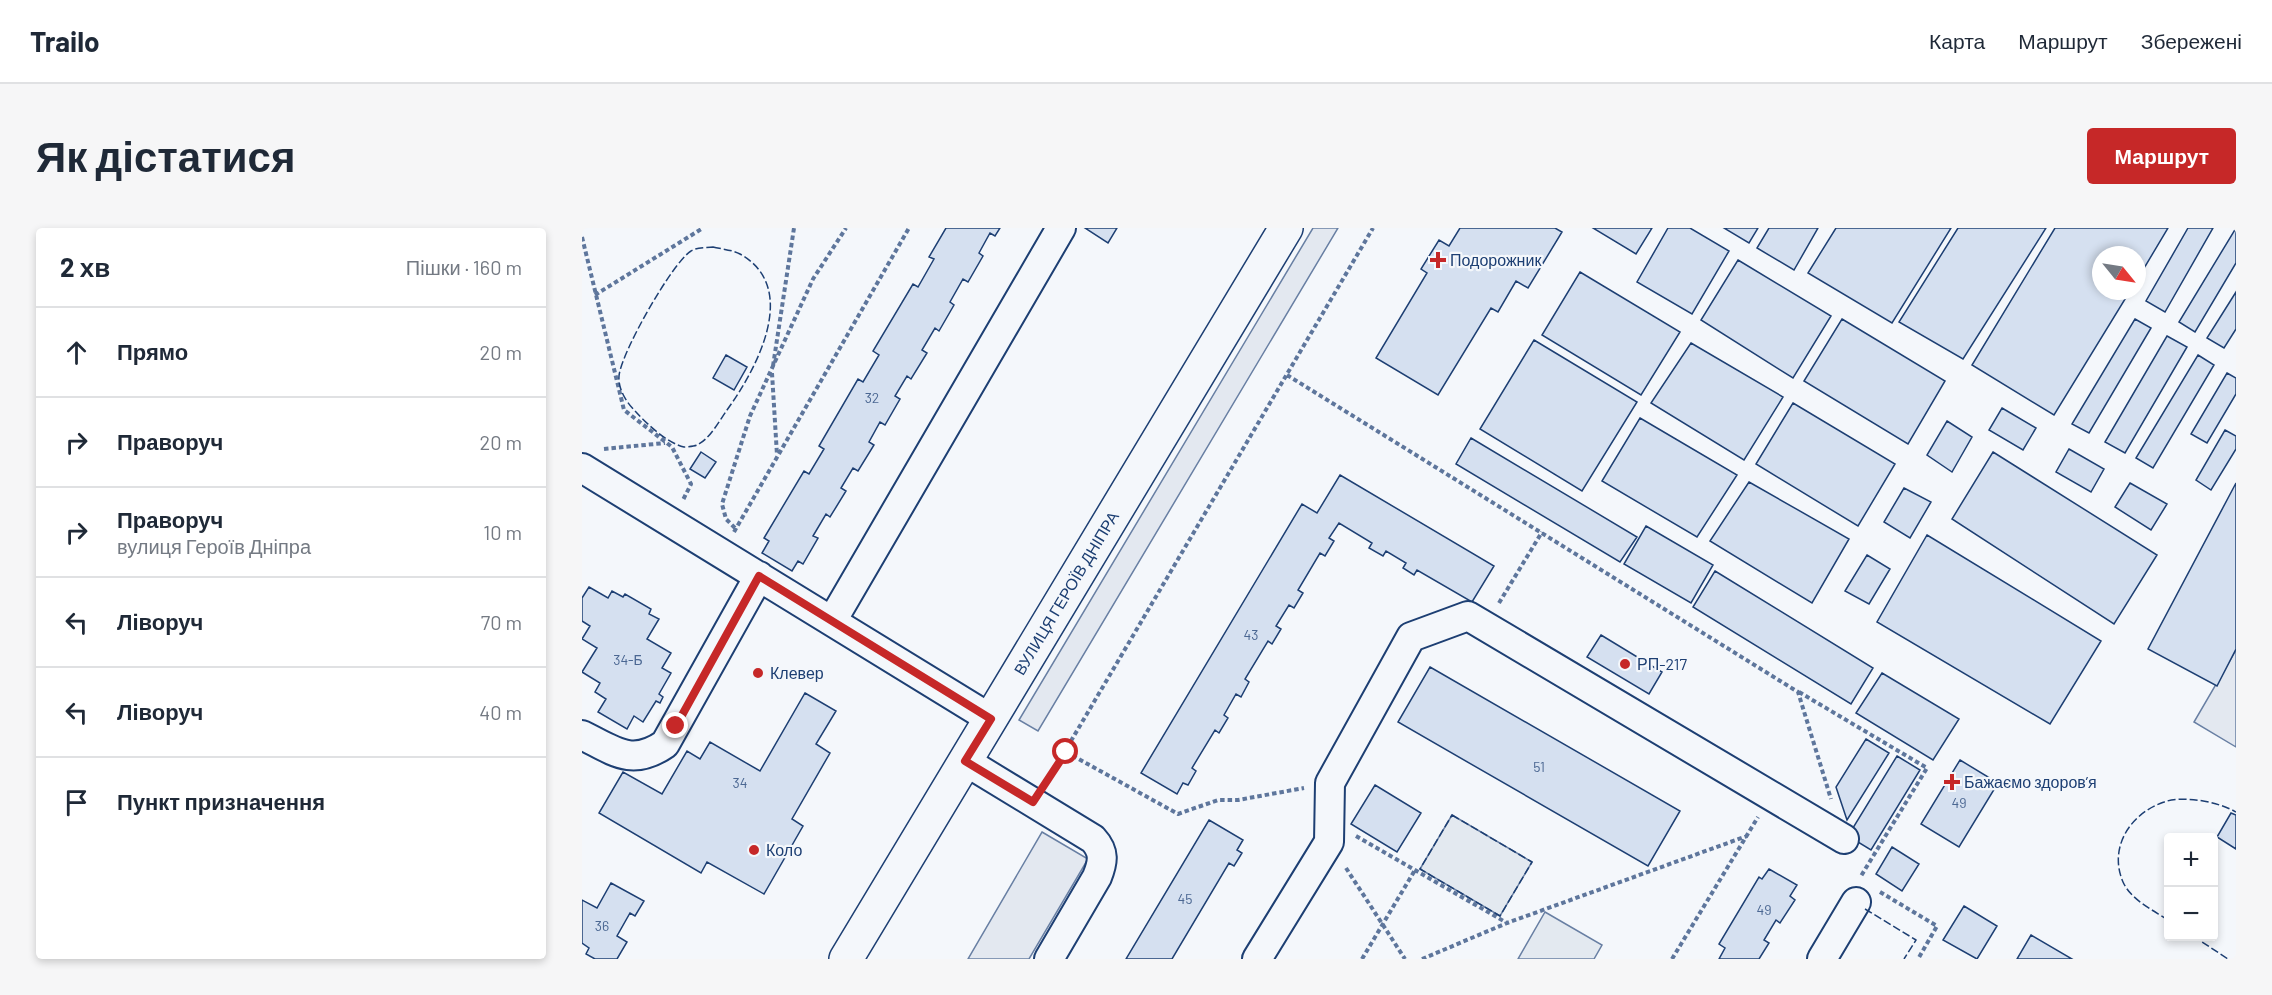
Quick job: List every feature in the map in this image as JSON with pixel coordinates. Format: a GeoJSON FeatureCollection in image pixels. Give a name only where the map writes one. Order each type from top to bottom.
{"type":"FeatureCollection","features":[{"type":"Feature","properties":{"kind":"main road","name":"ВУЛИЦЯ ГЕРОЇВ ДНІПРА"},"geometry":{"type":"LineString","coordinates":[[846,959],[1286,228]]}},
{"type":"Feature","properties":{"kind":"lane"},"geometry":{"type":"LineString","coordinates":[[832,621],[1060,228]]}},
{"type":"Feature","properties":{"kind":"lane"},"geometry":{"type":"LineString","coordinates":[[590,458],[722,554],[991,719]]}},
{"type":"Feature","properties":{"kind":"lane"},"geometry":{"type":"LineString","coordinates":[[582,735],[624,756],[639,756],[653,752],[665,744],[759,576]]}},
{"type":"Feature","properties":{"kind":"lane"},"geometry":{"type":"LineString","coordinates":[[1257,959],[1329,831],[1330,783],[1411,637],[1468,616],[1844,839]]}},
{"type":"Feature","properties":{"kind":"lane"},"geometry":{"type":"LineString","coordinates":[[965,761],[1093,839],[1101,848],[1103,863],[1049,959]]}},
{"type":"Feature","properties":{"kind":"lane"},"geometry":{"type":"LineString","coordinates":[[1822,959],[1868,897]]}},
{"type":"Feature","properties":{"kind":"path"},"geometry":{"type":"LineString","coordinates":[[596,295],[703,228]]}},
{"type":"Feature","properties":{"kind":"path"},"geometry":{"type":"LineString","coordinates":[[777,456],[772,372],[794,228]]}},
{"type":"Feature","properties":{"kind":"path"},"geometry":{"type":"LineString","coordinates":[[736,529],[726,519],[722,504],[750,416],[813,279],[846,228]]}},
{"type":"Feature","properties":{"kind":"path"},"geometry":{"type":"LineString","coordinates":[[722,554],[909,228]]}},
{"type":"Feature","properties":{"kind":"path"},"geometry":{"type":"LineString","coordinates":[[1033,802],[1066,752],[1373,228]]}},
{"type":"Feature","properties":{"kind":"path"},"geometry":{"type":"LineString","coordinates":[[582,237],[624,410],[672,447],[691,484]]}},
{"type":"Feature","properties":{"kind":"path"},"geometry":{"type":"LineString","coordinates":[[1287,375],[1798,692],[1927,768],[1859,879],[1844,839],[1798,692]]}},
{"type":"Feature","properties":{"kind":"path"},"geometry":{"type":"LineString","coordinates":[[590,458],[666,443]]}},
{"type":"Feature","properties":{"kind":"path"},"geometry":{"type":"LineString","coordinates":[[1485,626],[1542,532]]}},
{"type":"Feature","properties":{"kind":"path"},"geometry":{"type":"LineString","coordinates":[[1066,752],[1178,814],[1218,800],[1238,800],[1330,783]]}},
{"type":"Feature","properties":{"kind":"path"},"geometry":{"type":"LineString","coordinates":[[1672,959],[1771,796]]}},
{"type":"Feature","properties":{"kind":"path"},"geometry":{"type":"LineString","coordinates":[[1329,831],[1415,870],[1507,923]]}},
{"type":"Feature","properties":{"kind":"path"},"geometry":{"type":"LineString","coordinates":[[1329,831],[1382,925],[1405,959]]}},
{"type":"Feature","properties":{"kind":"path"},"geometry":{"type":"LineString","coordinates":[[1422,959],[1507,923],[1747,836]]}},
{"type":"Feature","properties":{"kind":"path"},"geometry":{"type":"LineString","coordinates":[[1362,959],[1415,870]]}},
{"type":"Feature","properties":{"kind":"path"},"geometry":{"type":"LineString","coordinates":[[1868,897],[1937,926],[1918,959]]}},
{"type":"Feature","properties":{"kind":"shaded area"},"geometry":{"type":"Polygon","coordinates":[[[1313,228],[1338,228],[1038,731],[1019,720],[1313,228]]]}},
{"type":"Feature","properties":{"kind":"shaded area"},"geometry":{"type":"Polygon","coordinates":[[[2236,650],[2236,747],[2194,722],[2236,650]]]}},
{"type":"Feature","properties":{"kind":"shaded area"},"geometry":{"type":"Polygon","coordinates":[[[1452,815],[1532,862],[1500,916],[1420,869],[1452,815]]]}},
{"type":"Feature","properties":{"kind":"shaded area"},"geometry":{"type":"Polygon","coordinates":[[[1042,832],[1088,859],[1029,959],[968,959],[1042,832]]]}},
{"type":"Feature","properties":{"kind":"shaded area"},"geometry":{"type":"Polygon","coordinates":[[[1545,912],[1602,945],[1594,959],[1518,959],[1545,912]]]}},
{"type":"Feature","properties":{"kind":"building"},"geometry":{"type":"Polygon","coordinates":[[[946,228],[1000,228],[995,236],[990,233],[979,253],[983,256],[968,282],[963,279],[950,302],[954,305],[939,331],[935,328],[922,350],[927,353],[911,379],[907,376],[895,396],[900,399],[885,425],[880,422],[869,442],[874,445],[858,471],[853,468],[841,488],[846,491],[830,517],[826,514],[813,536],[818,538],[803,564],[798,561],[792,571],[762,553],[769,541],[764,538],[804,471],[809,474],[824,449],[819,446],[858,379],[863,382],[879,355],[873,351],[913,284],[918,287],[934,259],[929,257],[946,228]]]}},
{"type":"Feature","properties":{"kind":"building"},"geometry":{"type":"Polygon","coordinates":[[[1085,228],[1117,228],[1108,243],[1085,228]]]}},
{"type":"Feature","properties":{"kind":"building"},"geometry":{"type":"Polygon","coordinates":[[[1460,228],[1555,228],[1562,232],[1528,288],[1516,281],[1498,312],[1491,308],[1438,395],[1376,358],[1427,273],[1421,269],[1439,240],[1449,246],[1460,228]]]}},
{"type":"Feature","properties":{"kind":"building"},"geometry":{"type":"Polygon","coordinates":[[[1593,228],[1652,228],[1636,254],[1593,228]]]}},
{"type":"Feature","properties":{"kind":"building"},"geometry":{"type":"Polygon","coordinates":[[[1668,228],[1690,228],[1729,251],[1692,314],[1637,282],[1668,228]]]}},
{"type":"Feature","properties":{"kind":"building"},"geometry":{"type":"Polygon","coordinates":[[[1724,228],[1758,228],[1749,243],[1724,228]]]}},
{"type":"Feature","properties":{"kind":"building"},"geometry":{"type":"Polygon","coordinates":[[[1769,228],[1818,228],[1794,270],[1757,248],[1769,228]]]}},
{"type":"Feature","properties":{"kind":"building"},"geometry":{"type":"Polygon","coordinates":[[[1836,228],[1951,228],[1892,323],[1808,273],[1836,228]]]}},
{"type":"Feature","properties":{"kind":"building"},"geometry":{"type":"Polygon","coordinates":[[[1958,228],[2046,228],[1963,359],[1899,322],[1958,228]]]}},
{"type":"Feature","properties":{"kind":"building"},"geometry":{"type":"Polygon","coordinates":[[[2055,228],[2168,228],[2146,265],[2146,246],[2092,246],[2092,300],[2124,300],[2054,415],[1972,365],[2055,228]]]}},
{"type":"Feature","properties":{"kind":"building"},"geometry":{"type":"Polygon","coordinates":[[[2188,228],[2213,228],[2165,312],[2146,301],[2188,228]]]}},
{"type":"Feature","properties":{"kind":"building"},"geometry":{"type":"Polygon","coordinates":[[[2236,228],[2236,263],[2195,332],[2179,322],[2236,228]]]}},
{"type":"Feature","properties":{"kind":"building"},"geometry":{"type":"Polygon","coordinates":[[[1738,260],[1831,316],[1793,378],[1701,320],[1738,260]]]}},
{"type":"Feature","properties":{"kind":"building"},"geometry":{"type":"Polygon","coordinates":[[[1580,272],[1680,332],[1641,395],[1542,335],[1580,272]]]}},
{"type":"Feature","properties":{"kind":"building"},"geometry":{"type":"Polygon","coordinates":[[[2236,292],[2236,329],[2224,348],[2207,338],[2236,292]]]}},
{"type":"Feature","properties":{"kind":"building"},"geometry":{"type":"Polygon","coordinates":[[[1842,319],[1945,381],[1908,444],[1804,381],[1842,319]]]}},
{"type":"Feature","properties":{"kind":"building"},"geometry":{"type":"Polygon","coordinates":[[[2135,319],[2151,328],[2089,433],[2072,424],[2135,319]]]}},
{"type":"Feature","properties":{"kind":"building"},"geometry":{"type":"Polygon","coordinates":[[[2167,336],[2187,347],[2125,453],[2105,442],[2167,336]]]}},
{"type":"Feature","properties":{"kind":"building"},"geometry":{"type":"Polygon","coordinates":[[[1534,340],[1637,402],[1582,491],[1480,429],[1534,340]]]}},
{"type":"Feature","properties":{"kind":"building"},"geometry":{"type":"Polygon","coordinates":[[[1691,343],[1783,397],[1744,460],[1651,403],[1691,343]]]}},
{"type":"Feature","properties":{"kind":"building"},"geometry":{"type":"Polygon","coordinates":[[[726,355],[747,367],[734,390],[713,378],[726,355]]]}},
{"type":"Feature","properties":{"kind":"building"},"geometry":{"type":"Polygon","coordinates":[[[2198,355],[2214,365],[2153,468],[2136,458],[2198,355]]]}},
{"type":"Feature","properties":{"kind":"building"},"geometry":{"type":"Polygon","coordinates":[[[2227,373],[2236,378],[2236,394],[2207,443],[2191,434],[2227,373]]]}},
{"type":"Feature","properties":{"kind":"building"},"geometry":{"type":"Polygon","coordinates":[[[1793,403],[1895,464],[1858,526],[1756,464],[1793,403]]]}},
{"type":"Feature","properties":{"kind":"building"},"geometry":{"type":"Polygon","coordinates":[[[2002,408],[2036,428],[2023,450],[1989,430],[2002,408]]]}},
{"type":"Feature","properties":{"kind":"building"},"geometry":{"type":"Polygon","coordinates":[[[1640,418],[1737,475],[1697,537],[1602,481],[1640,418]]]}},
{"type":"Feature","properties":{"kind":"building"},"geometry":{"type":"Polygon","coordinates":[[[1947,421],[1972,437],[1952,472],[1927,455],[1947,421]]]}},
{"type":"Feature","properties":{"kind":"building"},"geometry":{"type":"Polygon","coordinates":[[[2225,430],[2236,436],[2236,449],[2211,490],[2196,480],[2225,430]]]}},
{"type":"Feature","properties":{"kind":"building"},"geometry":{"type":"Polygon","coordinates":[[[1471,438],[1637,537],[1620,562],[1456,464],[1471,438]]]}},
{"type":"Feature","properties":{"kind":"building"},"geometry":{"type":"Polygon","coordinates":[[[2069,449],[2104,469],[2091,492],[2056,472],[2069,449]]]}},
{"type":"Feature","properties":{"kind":"building"},"geometry":{"type":"Polygon","coordinates":[[[701,452],[716,462],[705,478],[690,469],[701,452]]]}},
{"type":"Feature","properties":{"kind":"building"},"geometry":{"type":"Polygon","coordinates":[[[1993,452],[2157,555],[2114,624],[1952,519],[1993,452]]]}},
{"type":"Feature","properties":{"kind":"building"},"geometry":{"type":"Polygon","coordinates":[[[1340,475],[1494,566],[1472,602],[1417,570],[1414,575],[1403,568],[1406,563],[1386,551],[1383,556],[1369,548],[1372,543],[1339,523],[1329,538],[1334,541],[1325,556],[1320,553],[1298,590],[1303,593],[1294,608],[1289,605],[1276,626],[1281,629],[1272,644],[1268,641],[1245,679],[1249,682],[1241,697],[1236,694],[1224,715],[1228,718],[1219,733],[1215,730],[1192,768],[1196,771],[1188,785],[1183,783],[1177,794],[1141,773],[1302,504],[1317,513],[1340,475]]]}},
{"type":"Feature","properties":{"kind":"building"},"geometry":{"type":"Polygon","coordinates":[[[1749,482],[1849,539],[1812,603],[1710,541],[1749,482]]]}},
{"type":"Feature","properties":{"kind":"building"},"geometry":{"type":"Polygon","coordinates":[[[2130,483],[2167,504],[2151,530],[2115,507],[2130,483]]]}},
{"type":"Feature","properties":{"kind":"building"},"geometry":{"type":"Polygon","coordinates":[[[2236,483],[2236,649],[2217,686],[2148,649],[2236,483]]]}},
{"type":"Feature","properties":{"kind":"building"},"geometry":{"type":"Polygon","coordinates":[[[1904,488],[1931,502],[1910,538],[1884,522],[1904,488]]]}},
{"type":"Feature","properties":{"kind":"building"},"geometry":{"type":"Polygon","coordinates":[[[1646,526],[1713,565],[1691,603],[1624,564],[1646,526]]]}},
{"type":"Feature","properties":{"kind":"building"},"geometry":{"type":"Polygon","coordinates":[[[1927,535],[2101,641],[2050,724],[1877,622],[1927,535]]]}},
{"type":"Feature","properties":{"kind":"building"},"geometry":{"type":"Polygon","coordinates":[[[1867,555],[1890,569],[1869,604],[1845,591],[1867,555]]]}},
{"type":"Feature","properties":{"kind":"building"},"geometry":{"type":"Polygon","coordinates":[[[1715,571],[1873,668],[1851,704],[1693,607],[1715,571]]]}},
{"type":"Feature","properties":{"kind":"building"},"geometry":{"type":"Polygon","coordinates":[[[589,587],[608,598],[612,591],[623,597],[625,594],[651,609],[649,614],[659,619],[647,639],[671,653],[662,668],[671,673],[659,694],[663,697],[660,703],[656,701],[643,722],[634,716],[627,729],[598,712],[606,699],[595,692],[600,683],[582,672],[597,648],[582,639],[590,626],[582,621],[582,598],[589,587]]]}},
{"type":"Feature","properties":{"kind":"building","name":"РП-217"},"geometry":{"type":"Polygon","coordinates":[[[1601,635],[1662,672],[1649,694],[1587,657],[1601,635]]]}},
{"type":"Feature","properties":{"kind":"building"},"geometry":{"type":"Polygon","coordinates":[[[1430,667],[1680,811],[1648,866],[1398,722],[1430,667]]]}},
{"type":"Feature","properties":{"kind":"building"},"geometry":{"type":"Polygon","coordinates":[[[1882,673],[1959,719],[1933,760],[1856,713],[1882,673]]]}},
{"type":"Feature","properties":{"kind":"building"},"geometry":{"type":"Polygon","coordinates":[[[805,693],[836,711],[816,744],[830,753],[792,819],[803,826],[764,894],[707,862],[701,873],[599,813],[623,772],[662,794],[687,751],[700,759],[710,742],[760,771],[805,693]]]}},
{"type":"Feature","properties":{"kind":"building"},"geometry":{"type":"Polygon","coordinates":[[[1866,739],[1889,753],[1847,820],[1836,787],[1866,739]]]}},
{"type":"Feature","properties":{"kind":"building"},"geometry":{"type":"Polygon","coordinates":[[[1897,756],[1920,770],[1871,850],[1848,836],[1897,756]]]}},
{"type":"Feature","properties":{"kind":"building"},"geometry":{"type":"Polygon","coordinates":[[[1960,760],[1998,783],[1959,847],[1921,824],[1960,760]]]}},
{"type":"Feature","properties":{"kind":"building"},"geometry":{"type":"Polygon","coordinates":[[[1375,785],[1421,813],[1397,852],[1351,824],[1375,785]]]}},
{"type":"Feature","properties":{"kind":"building"},"geometry":{"type":"Polygon","coordinates":[[[2231,813],[2236,815],[2236,849],[2218,838],[2231,813]]]}},
{"type":"Feature","properties":{"kind":"building"},"geometry":{"type":"Polygon","coordinates":[[[1209,820],[1243,840],[1237,850],[1242,853],[1234,866],[1229,863],[1172,959],[1126,959],[1209,820]]]}},
{"type":"Feature","properties":{"kind":"building"},"geometry":{"type":"Polygon","coordinates":[[[1892,847],[1919,864],[1902,891],[1876,874],[1892,847]]]}},
{"type":"Feature","properties":{"kind":"building"},"geometry":{"type":"Polygon","coordinates":[[[1769,869],[1797,885],[1790,896],[1795,900],[1780,923],[1776,920],[1764,940],[1769,943],[1759,959],[1719,959],[1725,948],[1719,944],[1759,877],[1762,879],[1769,869]]]}},
{"type":"Feature","properties":{"kind":"building"},"geometry":{"type":"Polygon","coordinates":[[[611,883],[644,901],[635,916],[630,913],[617,936],[627,942],[617,959],[595,959],[586,954],[589,948],[582,943],[582,900],[597,908],[611,883]]]}},
{"type":"Feature","properties":{"kind":"building"},"geometry":{"type":"Polygon","coordinates":[[[1964,906],[1997,926],[1977,959],[1943,940],[1964,906]]]}},
{"type":"Feature","properties":{"kind":"building"},"geometry":{"type":"Polygon","coordinates":[[[2031,935],[2072,959],[2017,959],[2031,935]]]}},
{"type":"Feature","properties":{"kind":"fence"},"geometry":{"type":"LineString","coordinates":[[713,247],[740,254],[758,269],[768,287],[770,308],[767,330],[750,374],[714,429],[702,442],[684,447],[671,442],[633,408],[622,391],[619,376],[628,348],[672,272],[691,251],[713,247]]}},
{"type":"Feature","properties":{"kind":"fence"},"geometry":{"type":"LineString","coordinates":[[2164,917],[2131,894],[2123,882],[2118,856],[2126,833],[2142,814],[2152,807],[2172,800],[2191,799],[2220,805],[2236,812]]}},
{"type":"Feature","properties":{"kind":"fence"},"geometry":{"type":"LineString","coordinates":[[1452,815],[1532,862],[1500,916],[1420,869],[1452,815]]}},
{"type":"Feature","properties":{"kind":"fence"},"geometry":{"type":"LineString","coordinates":[[1865,909],[1916,940],[1904,959]]}},
{"type":"Feature","properties":{"kind":"fence"},"geometry":{"type":"LineString","coordinates":[[2201,941],[2228,959]]}},
{"type":"Feature","properties":{"kind":"place","name":"Подорожник"},"geometry":{"type":"Point","coordinates":[1438,260]}},
{"type":"Feature","properties":{"kind":"place","name":"РП-217"},"geometry":{"type":"Point","coordinates":[1625,664]}},
{"type":"Feature","properties":{"kind":"place","name":"Клевер"},"geometry":{"type":"Point","coordinates":[758,673]}},
{"type":"Feature","properties":{"kind":"place","name":"Бажаємо здоровʼя"},"geometry":{"type":"Point","coordinates":[1952,782]}},
{"type":"Feature","properties":{"kind":"place","name":"Коло"},"geometry":{"type":"Point","coordinates":[754,850]}},
{"type":"Feature","properties":{"kind":"route"},"geometry":{"type":"LineString","coordinates":[[676,726],[759,576],[991,719],[965,761],[1033,802],[1066,752]]}}]}
